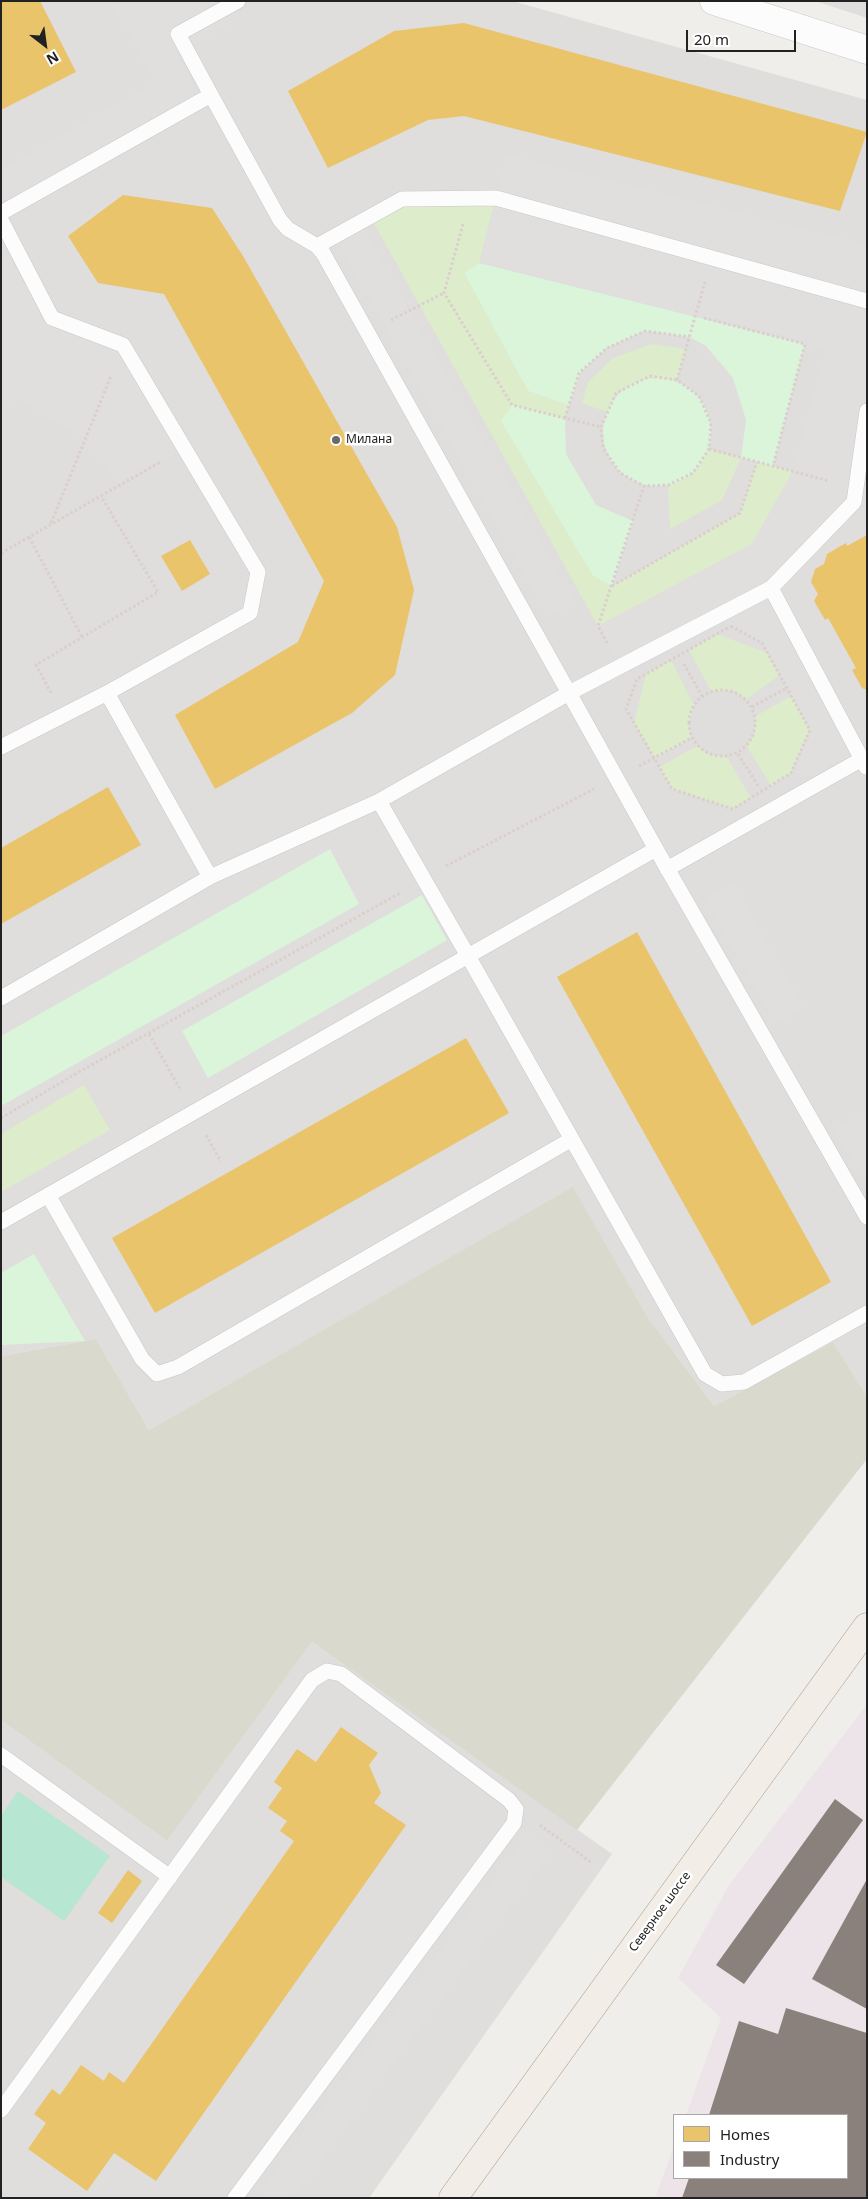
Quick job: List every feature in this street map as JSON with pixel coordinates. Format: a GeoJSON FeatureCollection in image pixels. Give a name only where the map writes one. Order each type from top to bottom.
{"type":"FeatureCollection","features":[{"type":"Feature","properties":{"kind":"main road","name":"Северное шоссе"},"geometry":{"type":"LineString","coordinates":[[453,2198],[867,1627]]}},
{"type":"Feature","properties":{"kind":"street"},"geometry":{"type":"LineString","coordinates":[[714,1],[867,50]]}},
{"type":"Feature","properties":{"kind":"lane"},"geometry":{"type":"LineString","coordinates":[[238,1],[178,34],[280,220],[288,229],[317,246],[667,869],[867,1217]]}},
{"type":"Feature","properties":{"kind":"lane"},"geometry":{"type":"LineString","coordinates":[[1,213],[212,95]]}},
{"type":"Feature","properties":{"kind":"lane"},"geometry":{"type":"LineString","coordinates":[[317,246],[402,199],[496,198],[867,301]]}},
{"type":"Feature","properties":{"kind":"lane"},"geometry":{"type":"LineString","coordinates":[[1,220],[52,318],[123,345],[258,572],[250,613],[107,694],[1,746]]}},
{"type":"Feature","properties":{"kind":"lane"},"geometry":{"type":"LineString","coordinates":[[1,998],[210,877],[379,801],[569,694],[771,588],[859,495],[867,412]]}},
{"type":"Feature","properties":{"kind":"lane"},"geometry":{"type":"LineString","coordinates":[[667,869],[864,763],[771,588]]}},
{"type":"Feature","properties":{"kind":"lane"},"geometry":{"type":"LineString","coordinates":[[107,694],[210,877]]}},
{"type":"Feature","properties":{"kind":"lane"},"geometry":{"type":"LineString","coordinates":[[379,801],[705,1374],[722,1384],[744,1382],[867,1313]]}},
{"type":"Feature","properties":{"kind":"lane"},"geometry":{"type":"LineString","coordinates":[[1,1222],[656,849]]}},
{"type":"Feature","properties":{"kind":"lane"},"geometry":{"type":"LineString","coordinates":[[48,1195],[142,1359],[157,1374],[178,1368],[572,1139]]}},
{"type":"Feature","properties":{"kind":"lane"},"geometry":{"type":"LineString","coordinates":[[1,2110],[312,1680],[327,1671],[341,1674],[509,1800],[516,1809],[514,1823],[235,2198]]}},
{"type":"Feature","properties":{"kind":"lane"},"geometry":{"type":"LineString","coordinates":[[1,1755],[170,1877]]}},
{"type":"Feature","properties":{"kind":"path"},"geometry":{"type":"LineString","coordinates":[[470,197],[444,293],[512,405],[601,427]]}},
{"type":"Feature","properties":{"kind":"path"},"geometry":{"type":"LineString","coordinates":[[677,380],[712,257]]}},
{"type":"Feature","properties":{"kind":"path"},"geometry":{"type":"LineString","coordinates":[[368,334],[444,293]]}},
{"type":"Feature","properties":{"kind":"path"},"geometry":{"type":"LineString","coordinates":[[704,318],[806,344],[773,466]]}},
{"type":"Feature","properties":{"kind":"path"},"geometry":{"type":"LineString","coordinates":[[564,418],[580,373],[607,348],[645,331],[689,337]]}},
{"type":"Feature","properties":{"kind":"path"},"geometry":{"type":"LineString","coordinates":[[51,524],[123,345]]}},
{"type":"Feature","properties":{"kind":"path"},"geometry":{"type":"LineString","coordinates":[[650,376],[677,380],[699,396],[711,423],[709,449],[693,473],[668,486],[644,486],[620,473],[603,448],[601,427],[616,393],[650,376]]}},
{"type":"Feature","properties":{"kind":"path"},"geometry":{"type":"LineString","coordinates":[[1,553],[185,448]]}},
{"type":"Feature","properties":{"kind":"path"},"geometry":{"type":"LineString","coordinates":[[709,449],[773,466],[859,495]]}},
{"type":"Feature","properties":{"kind":"path"},"geometry":{"type":"LineString","coordinates":[[612,586],[740,513],[757,462]]}},
{"type":"Feature","properties":{"kind":"path"},"geometry":{"type":"LineString","coordinates":[[598,626],[644,486]]}},
{"type":"Feature","properties":{"kind":"path"},"geometry":{"type":"LineString","coordinates":[[62,716],[36,665],[158,592],[101,496]]}},
{"type":"Feature","properties":{"kind":"path"},"geometry":{"type":"LineString","coordinates":[[29,537],[82,637]]}},
{"type":"Feature","properties":{"kind":"path"},"geometry":{"type":"LineString","coordinates":[[731,626],[762,643],[787,688],[810,730],[791,773],[733,809],[672,789],[626,709],[637,680],[731,626]]}},
{"type":"Feature","properties":{"kind":"path"},"geometry":{"type":"LineString","coordinates":[[679,655],[702,696]]}},
{"type":"Feature","properties":{"kind":"path"},"geometry":{"type":"LineString","coordinates":[[752,707],[787,688]]}},
{"type":"Feature","properties":{"kind":"path"},"geometry":{"type":"LineString","coordinates":[[711,691],[734,691],[747,700],[752,707],[756,716],[754,736],[738,754],[722,758],[708,754],[697,746],[691,738],[688,724],[694,705],[702,696],[711,691]]}},
{"type":"Feature","properties":{"kind":"path"},"geometry":{"type":"LineString","coordinates":[[1,1118],[77,1073],[423,879],[691,738]]}},
{"type":"Feature","properties":{"kind":"path"},"geometry":{"type":"LineString","coordinates":[[738,754],[762,791]]}},
{"type":"Feature","properties":{"kind":"path"},"geometry":{"type":"LineString","coordinates":[[516,1809],[592,1863]]}},
{"type":"Feature","properties":{"kind":"shaded area"},"geometry":{"type":"Polygon","coordinates":[[[1,1],[512,1],[867,100],[867,1396],[833,1342],[714,1406],[647,1316],[573,1188],[149,1430],[96,1339],[1,1356],[1,1]]]}},
{"type":"Feature","properties":{"kind":"shaded area"},"geometry":{"type":"Polygon","coordinates":[[[110,1],[233,1],[242,18],[176,54],[205,105],[1,213],[1,170],[156,82],[110,1]]]}},
{"type":"Feature","properties":{"kind":"shaded area"},"geometry":{"type":"Polygon","coordinates":[[[815,1],[867,1],[867,18],[815,1]]]}},
{"type":"Feature","properties":{"kind":"shaded area"},"geometry":{"type":"Polygon","coordinates":[[[506,155],[867,245],[867,411],[854,502],[771,588],[867,768],[867,781],[791,773],[810,730],[762,643],[715,617],[620,665],[598,626],[752,544],[793,471],[826,349],[479,263],[506,155]]]}},
{"type":"Feature","properties":{"kind":"shaded area"},"geometry":{"type":"Polygon","coordinates":[[[1,220],[52,318],[123,345],[185,448],[120,485],[85,440],[19,398],[1,408],[1,220]]]}},
{"type":"Feature","properties":{"kind":"shaded area"},"geometry":{"type":"Polygon","coordinates":[[[361,224],[575,603],[549,618],[336,239],[361,224]]]}},
{"type":"Feature","properties":{"kind":"shaded area"},"geometry":{"type":"Polygon","coordinates":[[[733,883],[804,1007],[776,1024],[704,899],[733,883]]]}},
{"type":"Feature","properties":{"kind":"shaded area"},"geometry":{"type":"Polygon","coordinates":[[[863,1111],[867,1118],[867,1186],[834,1128],[863,1111]]]}},
{"type":"Feature","properties":{"kind":"shaded area"},"geometry":{"type":"Polygon","coordinates":[[[573,1187],[647,1316],[714,1406],[833,1342],[867,1396],[867,1459],[577,1830],[312,1642],[167,1841],[1,1720],[1,1356],[96,1339],[149,1430],[573,1187]]]}},
{"type":"Feature","properties":{"kind":"shaded area"},"geometry":{"type":"Polygon","coordinates":[[[312,1642],[612,1854],[369,2198],[1,2198],[1,1720],[167,1841],[312,1642]]]}},
{"type":"Feature","properties":{"kind":"shaded area"},"geometry":{"type":"Polygon","coordinates":[[[867,1704],[867,2198],[655,2198],[673,2149],[673,2179],[848,2179],[848,2114],[686,2114],[721,2018],[678,1978],[729,1885],[867,1704]]]}},
{"type":"Feature","properties":{"kind":"shaded area"},"geometry":{"type":"Polygon","coordinates":[[[527,1836],[550,1854],[293,2198],[255,2198],[527,1836]]]}},
{"type":"Feature","properties":{"kind":"green space"},"geometry":{"type":"Polygon","coordinates":[[[496,198],[479,263],[464,273],[528,391],[569,405],[565,418],[512,405],[593,576],[612,586],[740,513],[757,462],[793,471],[752,544],[598,626],[370,216],[402,199],[496,198]]]}},
{"type":"Feature","properties":{"kind":"green space"},"geometry":{"type":"Polygon","coordinates":[[[479,263],[805,344],[773,466],[741,458],[746,420],[733,378],[706,346],[689,337],[645,331],[607,348],[580,373],[569,405],[528,391],[464,273],[479,263]]]}},
{"type":"Feature","properties":{"kind":"green space"},"geometry":{"type":"Polygon","coordinates":[[[652,344],[686,349],[677,380],[650,377],[616,393],[607,412],[582,403],[588,382],[613,358],[652,344]]]}},
{"type":"Feature","properties":{"kind":"green space"},"geometry":{"type":"Polygon","coordinates":[[[657,378],[678,382],[695,394],[707,411],[711,432],[707,453],[695,470],[678,482],[657,486],[636,482],[619,470],[607,453],[603,432],[607,411],[619,394],[636,382],[657,378]]]}},
{"type":"Feature","properties":{"kind":"green space"},"geometry":{"type":"Polygon","coordinates":[[[512,405],[565,418],[566,454],[596,505],[633,521],[612,586],[593,576],[501,421],[512,405]]]}},
{"type":"Feature","properties":{"kind":"green space"},"geometry":{"type":"Polygon","coordinates":[[[709,449],[741,458],[722,500],[670,529],[668,485],[693,473],[709,449]]]}},
{"type":"Feature","properties":{"kind":"green space"},"geometry":{"type":"Polygon","coordinates":[[[717,634],[767,653],[780,675],[747,699],[734,691],[711,691],[689,650],[717,634]]]}},
{"type":"Feature","properties":{"kind":"green space"},"geometry":{"type":"Polygon","coordinates":[[[671,660],[694,705],[689,724],[691,738],[655,759],[634,723],[646,674],[671,660]]]}},
{"type":"Feature","properties":{"kind":"green space"},"geometry":{"type":"Polygon","coordinates":[[[791,696],[810,730],[791,773],[771,786],[746,745],[754,736],[756,716],[791,696]]]}},
{"type":"Feature","properties":{"kind":"green space"},"geometry":{"type":"Polygon","coordinates":[[[697,746],[708,754],[726,756],[751,798],[733,809],[672,789],[659,767],[697,746]]]}},
{"type":"Feature","properties":{"kind":"green space"},"geometry":{"type":"Polygon","coordinates":[[[330,849],[359,904],[1,1106],[1,1036],[330,849]]]}},
{"type":"Feature","properties":{"kind":"green space"},"geometry":{"type":"Polygon","coordinates":[[[422,895],[447,940],[208,1078],[182,1031],[422,895]]]}},
{"type":"Feature","properties":{"kind":"green space"},"geometry":{"type":"Polygon","coordinates":[[[84,1085],[110,1130],[1,1192],[1,1134],[84,1085]]]}},
{"type":"Feature","properties":{"kind":"green space"},"geometry":{"type":"Polygon","coordinates":[[[34,1254],[85,1341],[1,1345],[1,1273],[34,1254]]]}},
{"type":"Feature","properties":{"kind":"green space"},"geometry":{"type":"Polygon","coordinates":[[[18,1791],[110,1856],[64,1921],[1,1877],[1,1816],[18,1791]]]}},
{"type":"Feature","properties":{"kind":"building: Homes"},"geometry":{"type":"Polygon","coordinates":[[[1,1],[40,1],[76,72],[1,110],[1,1]]]}},
{"type":"Feature","properties":{"kind":"building: Homes"},"geometry":{"type":"Polygon","coordinates":[[[464,23],[867,132],[840,211],[464,116],[428,120],[328,168],[288,91],[394,31],[464,23]]]}},
{"type":"Feature","properties":{"kind":"building: Homes"},"geometry":{"type":"Polygon","coordinates":[[[123,195],[212,208],[243,256],[397,527],[414,590],[395,675],[352,713],[215,789],[175,715],[298,642],[324,581],[164,294],[98,283],[68,236],[123,195]]]}},
{"type":"Feature","properties":{"kind":"building: Homes"},"geometry":{"type":"Polygon","coordinates":[[[867,535],[867,690],[862,688],[852,670],[856,668],[828,618],[825,620],[814,601],[818,594],[811,582],[815,569],[824,564],[827,554],[846,543],[847,546],[867,535]]]}},
{"type":"Feature","properties":{"kind":"building: Homes"},"geometry":{"type":"Polygon","coordinates":[[[190,540],[210,574],[182,591],[161,556],[190,540]]]}},
{"type":"Feature","properties":{"kind":"building: Homes"},"geometry":{"type":"Polygon","coordinates":[[[108,787],[141,845],[1,924],[1,848],[108,787]]]}},
{"type":"Feature","properties":{"kind":"building: Homes"},"geometry":{"type":"Polygon","coordinates":[[[637,932],[831,1282],[752,1326],[557,977],[637,932]]]}},
{"type":"Feature","properties":{"kind":"building: Homes"},"geometry":{"type":"Polygon","coordinates":[[[466,1038],[509,1113],[155,1313],[112,1238],[466,1038]]]}},
{"type":"Feature","properties":{"kind":"building: Homes"},"geometry":{"type":"Polygon","coordinates":[[[341,1727],[378,1753],[369,1765],[381,1793],[374,1803],[406,1825],[156,2181],[114,2153],[87,2191],[28,2149],[46,2123],[34,2114],[52,2089],[60,2095],[81,2065],[104,2081],[109,2072],[124,2083],[294,1841],[280,1831],[287,1821],[268,1808],[282,1788],[274,1782],[297,1749],[316,1762],[341,1727]]]}},
{"type":"Feature","properties":{"kind":"building: Homes"},"geometry":{"type":"Polygon","coordinates":[[[128,1870],[142,1881],[112,1923],[98,1913],[128,1870]]]}},
{"type":"Feature","properties":{"kind":"building: Industry"},"geometry":{"type":"Polygon","coordinates":[[[835,1799],[863,1820],[744,1984],[716,1965],[835,1799]]]}},
{"type":"Feature","properties":{"kind":"building: Industry"},"geometry":{"type":"Polygon","coordinates":[[[867,1879],[867,2009],[812,1979],[867,1879]]]}},
{"type":"Feature","properties":{"kind":"building: Industry"},"geometry":{"type":"Polygon","coordinates":[[[786,2008],[867,2033],[867,2198],[682,2198],[689,2179],[848,2179],[848,2114],[709,2114],[739,2021],[778,2034],[786,2008]]]}},
{"type":"Feature","properties":{"kind":"place","name":"Милана"},"geometry":{"type":"Point","coordinates":[336,440]}}]}
